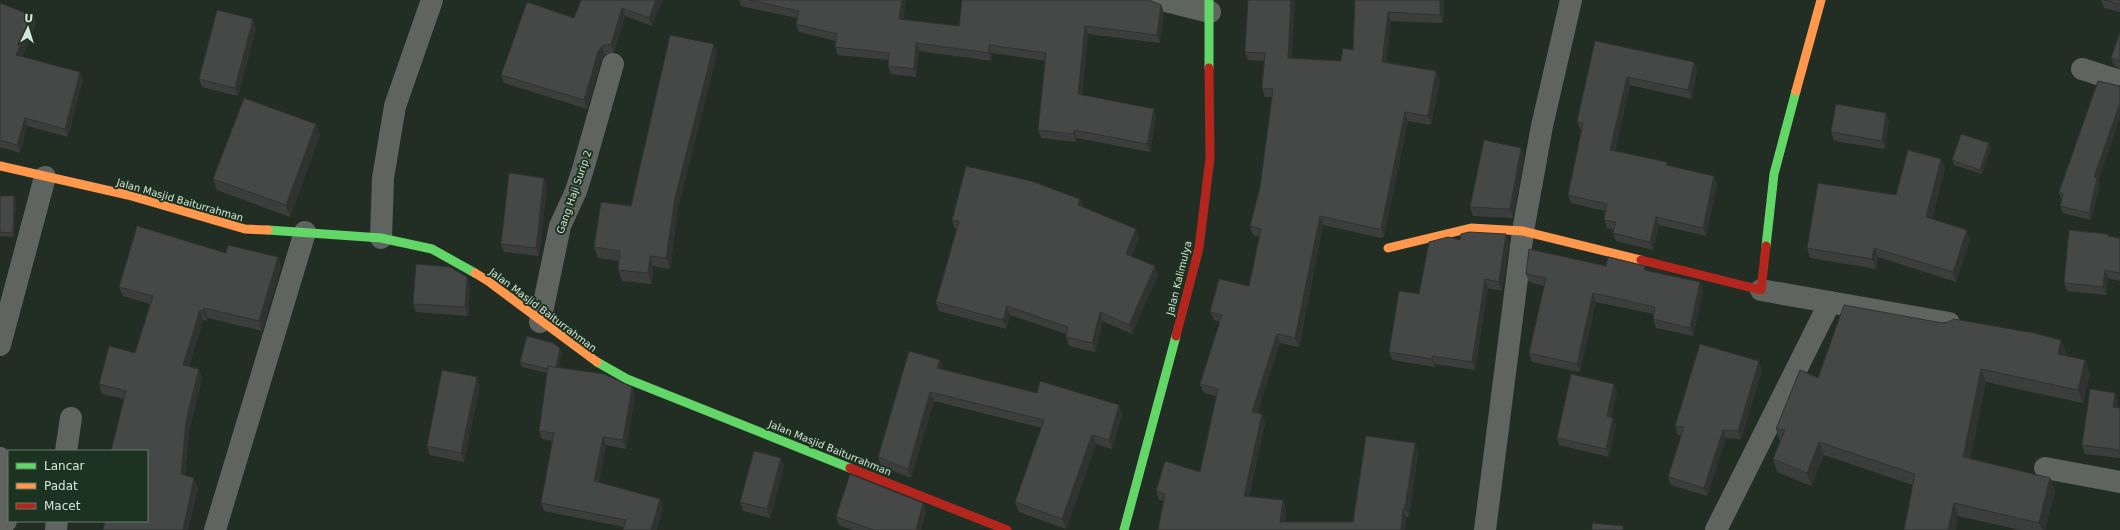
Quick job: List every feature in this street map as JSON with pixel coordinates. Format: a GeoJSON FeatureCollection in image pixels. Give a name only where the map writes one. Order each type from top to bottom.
{"type":"FeatureCollection","features":[{"type":"Feature","properties":{"kind":"street"},"geometry":{"type":"LineString","coordinates":[[381,238],[383,178],[395,106],[432,0]]}},
{"type":"Feature","properties":{"kind":"street"},"geometry":{"type":"LineString","coordinates":[[1162,0],[1210,6]]}},
{"type":"Feature","properties":{"kind":"street"},"geometry":{"type":"LineString","coordinates":[[1485,530],[1523,231],[1542,126],[1572,0]]}},
{"type":"Feature","properties":{"kind":"street"},"geometry":{"type":"LineString","coordinates":[[1761,290],[1774,174],[1821,0]]}},
{"type":"Feature","properties":{"kind":"street","name":"Jalan Kalimulya"},"geometry":{"type":"LineString","coordinates":[[1124,530],[1199,248],[1210,158],[1210,6]]}},
{"type":"Feature","properties":{"kind":"street","name":"Gang Haji Surip 2"},"geometry":{"type":"LineString","coordinates":[[540,322],[560,226],[576,191],[613,64]]}},
{"type":"Feature","properties":{"kind":"street"},"geometry":{"type":"LineString","coordinates":[[2082,68],[2120,82]]}},
{"type":"Feature","properties":{"kind":"street","name":"Jalan Masjid Baiturrahman"},"geometry":{"type":"LineString","coordinates":[[0,166],[128,196],[245,229],[381,238],[432,249],[488,281],[540,322],[594,361],[627,379],[1007,530]]}},
{"type":"Feature","properties":{"kind":"street"},"geometry":{"type":"LineString","coordinates":[[0,344],[45,177]]}},
{"type":"Feature","properties":{"kind":"street"},"geometry":{"type":"LineString","coordinates":[[1388,248],[1471,228],[1523,231],[1761,290],[1949,323]]}},
{"type":"Feature","properties":{"kind":"street"},"geometry":{"type":"LineString","coordinates":[[215,530],[305,232]]}},
{"type":"Feature","properties":{"kind":"street"},"geometry":{"type":"LineString","coordinates":[[1716,530],[1830,302]]}},
{"type":"Feature","properties":{"kind":"street"},"geometry":{"type":"LineString","coordinates":[[66,450],[72,418]]}},
{"type":"Feature","properties":{"kind":"street"},"geometry":{"type":"LineString","coordinates":[[0,458],[8,467]]}},
{"type":"Feature","properties":{"kind":"street"},"geometry":{"type":"LineString","coordinates":[[2045,468],[2120,482]]}},
{"type":"Feature","properties":{"kind":"street"},"geometry":{"type":"LineString","coordinates":[[6,521],[8,488]]}},
{"type":"Feature","properties":{"kind":"building"},"geometry":{"type":"Polygon","coordinates":[[[581,0],[656,0],[649,18],[622,8],[611,44],[602,46],[598,52],[584,100],[501,75],[527,2],[574,18],[581,0]]]}},
{"type":"Feature","properties":{"kind":"building"},"geometry":{"type":"Polygon","coordinates":[[[750,0],[902,0],[899,19],[959,26],[962,0],[1150,0],[1161,5],[1157,35],[1085,26],[1078,94],[1154,109],[1147,144],[1074,130],[1074,134],[1038,130],[1046,53],[989,45],[989,53],[916,43],[914,69],[888,66],[889,53],[835,47],[837,34],[796,24],[799,11],[750,0]]]}},
{"type":"Feature","properties":{"kind":"building"},"geometry":{"type":"Polygon","coordinates":[[[1248,0],[1291,0],[1288,58],[1341,61],[1343,48],[1353,50],[1355,0],[1440,0],[1440,15],[1388,12],[1382,62],[1436,71],[1428,116],[1405,112],[1381,228],[1378,229],[1320,216],[1295,338],[1277,334],[1252,412],[1262,414],[1244,496],[1283,500],[1280,522],[1353,522],[1366,436],[1415,443],[1405,508],[1403,508],[1401,530],[1158,530],[1165,494],[1156,491],[1165,461],[1200,472],[1218,389],[1200,384],[1222,315],[1210,312],[1219,279],[1249,286],[1261,229],[1250,226],[1260,187],[1273,89],[1262,88],[1265,53],[1245,52],[1248,0]]]}},
{"type":"Feature","properties":{"kind":"building"},"geometry":{"type":"Polygon","coordinates":[[[2104,0],[2120,0],[2120,4],[2104,0]]]}},
{"type":"Feature","properties":{"kind":"building"},"geometry":{"type":"Polygon","coordinates":[[[0,3],[33,16],[16,55],[80,72],[65,129],[25,118],[17,145],[0,140],[0,3]]]}},
{"type":"Feature","properties":{"kind":"building"},"geometry":{"type":"Polygon","coordinates":[[[217,10],[253,19],[235,88],[199,79],[217,10]]]}},
{"type":"Feature","properties":{"kind":"building"},"geometry":{"type":"Polygon","coordinates":[[[2120,32],[2120,61],[2111,58],[2120,32]]]}},
{"type":"Feature","properties":{"kind":"building"},"geometry":{"type":"Polygon","coordinates":[[[670,35],[714,44],[675,198],[666,258],[650,256],[648,273],[618,270],[620,251],[594,247],[601,202],[631,206],[670,35]]]}},
{"type":"Feature","properties":{"kind":"building"},"geometry":{"type":"Polygon","coordinates":[[[1595,41],[1694,62],[1688,90],[1627,77],[1610,150],[1667,162],[1666,165],[1714,176],[1703,228],[1656,217],[1650,242],[1613,233],[1616,222],[1604,220],[1607,204],[1568,195],[1583,123],[1577,121],[1595,41]]]}},
{"type":"Feature","properties":{"kind":"building"},"geometry":{"type":"Polygon","coordinates":[[[2098,81],[2120,86],[2120,103],[2094,177],[2097,178],[2089,213],[2060,206],[2063,194],[2059,192],[2098,81]]]}},
{"type":"Feature","properties":{"kind":"building"},"geometry":{"type":"Polygon","coordinates":[[[244,98],[316,124],[286,205],[213,179],[244,98]]]}},
{"type":"Feature","properties":{"kind":"building"},"geometry":{"type":"Polygon","coordinates":[[[1836,104],[1886,113],[1882,141],[1831,132],[1836,104]]]}},
{"type":"Feature","properties":{"kind":"building"},"geometry":{"type":"Polygon","coordinates":[[[1961,134],[1989,143],[1980,170],[1952,160],[1961,134]]]}},
{"type":"Feature","properties":{"kind":"building"},"geometry":{"type":"Polygon","coordinates":[[[1484,140],[1521,148],[1510,209],[1470,207],[1484,140]]]}},
{"type":"Feature","properties":{"kind":"building"},"geometry":{"type":"Polygon","coordinates":[[[1908,150],[1941,159],[1926,217],[1967,230],[1953,272],[1874,248],[1872,259],[1807,248],[1818,183],[1896,195],[1908,150]]]}},
{"type":"Feature","properties":{"kind":"building"},"geometry":{"type":"Polygon","coordinates":[[[966,166],[1031,181],[1080,199],[1078,205],[1136,229],[1126,254],[1155,266],[1129,325],[1100,312],[1092,343],[1066,337],[1068,327],[1007,306],[1003,320],[936,302],[959,221],[952,220],[966,166]]]}},
{"type":"Feature","properties":{"kind":"building"},"geometry":{"type":"Polygon","coordinates":[[[509,173],[544,178],[536,248],[501,244],[509,173]]]}},
{"type":"Feature","properties":{"kind":"building"},"geometry":{"type":"Polygon","coordinates":[[[0,196],[14,196],[13,233],[0,232],[0,196]]]}},
{"type":"Feature","properties":{"kind":"building"},"geometry":{"type":"Polygon","coordinates":[[[137,226],[226,253],[228,245],[278,257],[259,321],[204,308],[203,311],[200,310],[183,365],[199,369],[186,421],[181,474],[194,478],[183,530],[103,530],[105,522],[148,522],[148,450],[111,450],[126,391],[99,384],[109,346],[135,353],[153,296],[119,287],[137,226]]]}},
{"type":"Feature","properties":{"kind":"building"},"geometry":{"type":"Polygon","coordinates":[[[2069,230],[2108,234],[2108,236],[2120,238],[2120,273],[2105,270],[2103,287],[2064,283],[2069,230]]]}},
{"type":"Feature","properties":{"kind":"building"},"geometry":{"type":"Polygon","coordinates":[[[1469,232],[1506,234],[1499,282],[1485,279],[1472,362],[1432,356],[1432,359],[1389,352],[1399,291],[1419,294],[1429,242],[1448,237],[1460,240],[1461,234],[1469,232]]]}},
{"type":"Feature","properties":{"kind":"building"},"geometry":{"type":"Polygon","coordinates":[[[1529,249],[1606,266],[1608,257],[1645,266],[1644,270],[1700,282],[1690,328],[1653,319],[1655,307],[1593,293],[1577,364],[1529,353],[1546,278],[1526,274],[1529,249]]]}},
{"type":"Feature","properties":{"kind":"building"},"geometry":{"type":"Polygon","coordinates":[[[416,264],[450,267],[467,277],[465,307],[413,304],[416,264]]]}},
{"type":"Feature","properties":{"kind":"building"},"geometry":{"type":"Polygon","coordinates":[[[1844,305],[1942,323],[1954,319],[2034,333],[2061,340],[2058,354],[2085,360],[2078,390],[1981,369],[1963,457],[2050,478],[2039,523],[1954,503],[1948,530],[1904,530],[1915,474],[1819,442],[1807,473],[1773,459],[1785,430],[1776,429],[1800,370],[1818,378],[1844,305]]]}},
{"type":"Feature","properties":{"kind":"building"},"geometry":{"type":"Polygon","coordinates":[[[527,336],[553,343],[560,348],[556,368],[548,366],[547,369],[520,362],[527,336]]]}},
{"type":"Feature","properties":{"kind":"building"},"geometry":{"type":"Polygon","coordinates":[[[1700,344],[1759,361],[1738,431],[1723,430],[1704,488],[1668,477],[1684,427],[1675,426],[1700,344]]]}},
{"type":"Feature","properties":{"kind":"building"},"geometry":{"type":"Polygon","coordinates":[[[909,351],[940,360],[937,368],[1037,393],[1040,381],[1119,405],[1109,440],[1092,435],[1062,519],[1015,502],[1044,420],[930,392],[908,469],[878,457],[909,351]]]}},
{"type":"Feature","properties":{"kind":"building"},"geometry":{"type":"Polygon","coordinates":[[[548,366],[604,374],[632,387],[623,440],[603,437],[594,481],[660,499],[651,530],[623,530],[626,520],[541,503],[554,433],[539,431],[548,366]]]}},
{"type":"Feature","properties":{"kind":"building"},"geometry":{"type":"Polygon","coordinates":[[[442,370],[477,377],[461,453],[427,446],[442,370]]]}},
{"type":"Feature","properties":{"kind":"building"},"geometry":{"type":"Polygon","coordinates":[[[1571,374],[1614,384],[1607,416],[1613,418],[1606,449],[1557,438],[1571,374]]]}},
{"type":"Feature","properties":{"kind":"building"},"geometry":{"type":"Polygon","coordinates":[[[2090,389],[2115,393],[2113,407],[2120,408],[2120,453],[2119,450],[2082,445],[2090,389]]]}},
{"type":"Feature","properties":{"kind":"building"},"geometry":{"type":"Polygon","coordinates":[[[754,451],[781,458],[767,509],[740,502],[754,451]]]}},
{"type":"Feature","properties":{"kind":"building"},"geometry":{"type":"Polygon","coordinates":[[[850,474],[923,503],[916,530],[874,530],[836,517],[850,474]]]}},
{"type":"Feature","properties":{"kind":"building"},"geometry":{"type":"Polygon","coordinates":[[[1592,523],[1623,526],[1623,530],[1592,530],[1592,523]]]}},
{"type":"Feature","properties":{"kind":"traffic: fast"},"geometry":{"type":"LineString","coordinates":[[1209,0],[1209,68]]}},
{"type":"Feature","properties":{"kind":"traffic: fast"},"geometry":{"type":"LineString","coordinates":[[1766,246],[1774,174],[1796,91]]}},
{"type":"Feature","properties":{"kind":"traffic: fast"},"geometry":{"type":"LineString","coordinates":[[268,230],[381,238],[432,249],[475,273]]}},
{"type":"Feature","properties":{"kind":"traffic: fast"},"geometry":{"type":"LineString","coordinates":[[1124,530],[1176,336]]}},
{"type":"Feature","properties":{"kind":"traffic: fast"},"geometry":{"type":"LineString","coordinates":[[597,362],[627,379],[850,468]]}},
{"type":"Feature","properties":{"kind":"traffic: slow"},"geometry":{"type":"LineString","coordinates":[[1796,91],[1821,0]]}},
{"type":"Feature","properties":{"kind":"traffic: slow"},"geometry":{"type":"LineString","coordinates":[[0,166],[128,195],[245,229],[268,230]]}},
{"type":"Feature","properties":{"kind":"traffic: slow"},"geometry":{"type":"LineString","coordinates":[[1388,248],[1471,228],[1523,231],[1641,260]]}},
{"type":"Feature","properties":{"kind":"traffic: slow"},"geometry":{"type":"LineString","coordinates":[[475,273],[597,362]]}},
{"type":"Feature","properties":{"kind":"traffic: jam"},"geometry":{"type":"LineString","coordinates":[[1176,336],[1199,248],[1210,158],[1209,68]]}},
{"type":"Feature","properties":{"kind":"traffic: jam"},"geometry":{"type":"LineString","coordinates":[[1641,260],[1761,290],[1766,246]]}},
{"type":"Feature","properties":{"kind":"traffic: jam"},"geometry":{"type":"LineString","coordinates":[[850,468],[1007,530]]}}]}
